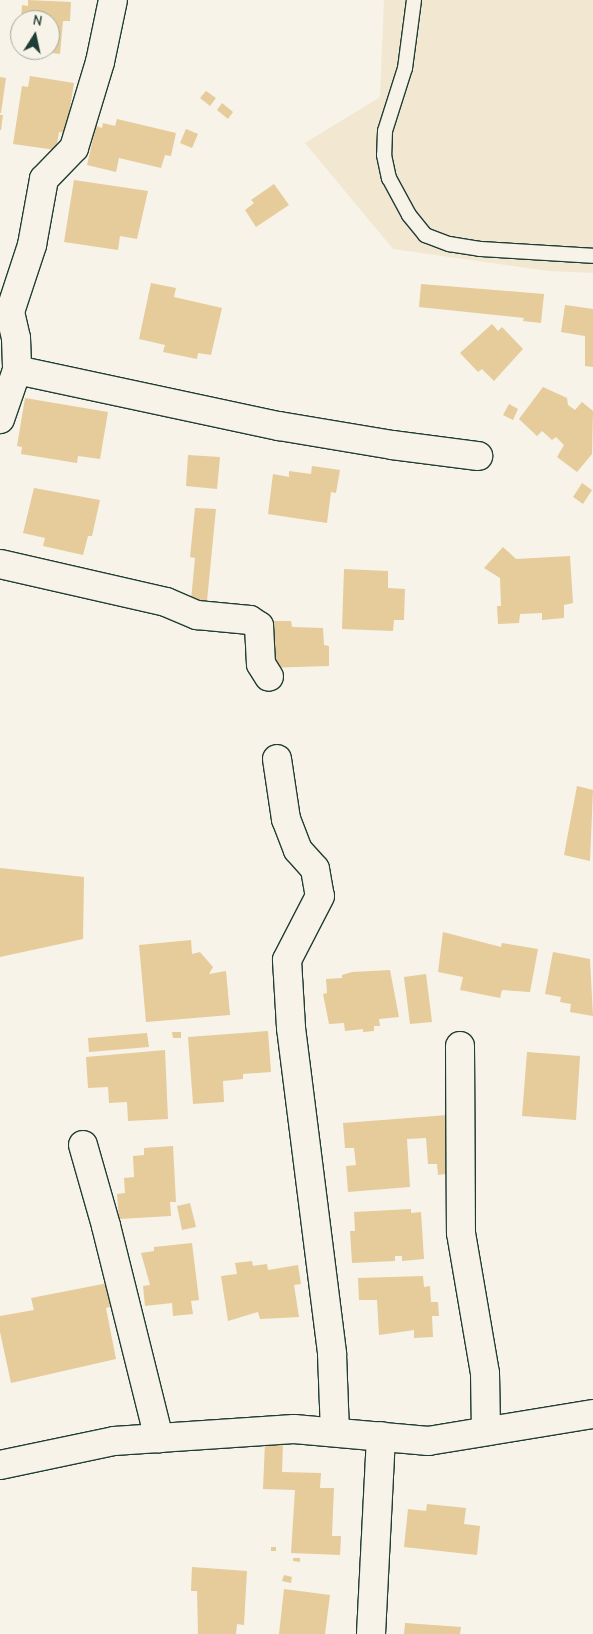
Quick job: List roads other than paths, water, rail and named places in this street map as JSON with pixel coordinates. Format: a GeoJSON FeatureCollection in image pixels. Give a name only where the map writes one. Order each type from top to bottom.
{"type":"FeatureCollection","features":[{"type":"Feature","properties":{"kind":"street"},"geometry":{"type":"LineString","coordinates":[[0,419],[16,370],[16,338],[5,312],[32,245],[44,179],[74,148],[100,62],[113,0]]}},
{"type":"Feature","properties":{"kind":"street"},"geometry":{"type":"LineString","coordinates":[[16,370],[278,426],[478,456]]}},
{"type":"Feature","properties":{"kind":"street"},"geometry":{"type":"LineString","coordinates":[[0,564],[166,602],[197,614],[250,620],[259,626],[261,664],[269,677]]}},
{"type":"Feature","properties":{"kind":"street"},"geometry":{"type":"LineString","coordinates":[[277,759],[286,819],[298,850],[315,868],[320,896],[287,960],[291,1028],[332,1354],[335,1432]]}},
{"type":"Feature","properties":{"kind":"street"},"geometry":{"type":"LineString","coordinates":[[460,1046],[461,1233],[485,1373],[486,1431]]}},
{"type":"Feature","properties":{"kind":"street"},"geometry":{"type":"LineString","coordinates":[[83,1145],[106,1226],[159,1438]]}},
{"type":"Feature","properties":{"kind":"street"},"geometry":{"type":"LineString","coordinates":[[0,1465],[114,1440],[294,1429],[428,1441],[593,1414]]}},
{"type":"Feature","properties":{"kind":"street"},"geometry":{"type":"LineString","coordinates":[[371,1634],[381,1436]]}},
{"type":"Feature","properties":{"kind":"lane"},"geometry":{"type":"LineString","coordinates":[[414,0],[405,68],[386,130],[384,155],[389,178],[409,215],[425,235],[449,244],[480,250],[593,256]]}}]}
